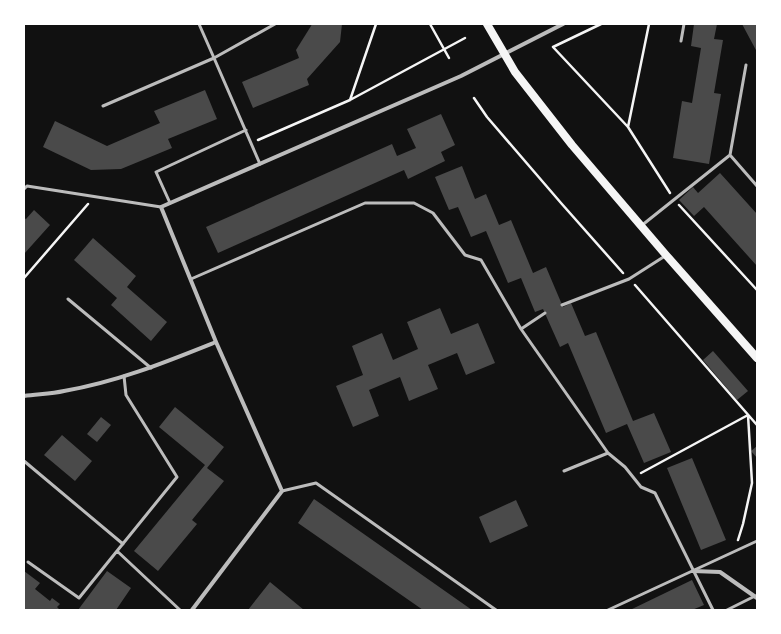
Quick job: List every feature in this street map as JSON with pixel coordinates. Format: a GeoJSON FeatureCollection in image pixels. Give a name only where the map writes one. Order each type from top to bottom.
{"type":"FeatureCollection","features":[{"type":"Feature","properties":{"kind":"main road"},"geometry":{"type":"LineString","coordinates":[[487,24],[515,72],[572,145],[757,358]]}},
{"type":"Feature","properties":{"kind":"street"},"geometry":{"type":"LineString","coordinates":[[192,610],[282,491],[216,342],[160,207],[461,76],[563,24]]}},
{"type":"Feature","properties":{"kind":"street"},"geometry":{"type":"LineString","coordinates":[[24,396],[64,392],[124,376],[151,368],[216,342]]}},
{"type":"Feature","properties":{"kind":"street"},"geometry":{"type":"LineString","coordinates":[[693,571],[720,572],[756,597]]}},
{"type":"Feature","properties":{"kind":"lane"},"geometry":{"type":"LineString","coordinates":[[199,24],[260,164]]}},
{"type":"Feature","properties":{"kind":"lane"},"geometry":{"type":"LineString","coordinates":[[103,106],[214,58],[275,24]]}},
{"type":"Feature","properties":{"kind":"lane"},"geometry":{"type":"LineString","coordinates":[[681,41],[684,24]]}},
{"type":"Feature","properties":{"kind":"lane"},"geometry":{"type":"LineString","coordinates":[[641,226],[730,155],[746,65]]}},
{"type":"Feature","properties":{"kind":"lane"},"geometry":{"type":"LineString","coordinates":[[170,203],[156,172],[246,130]]}},
{"type":"Feature","properties":{"kind":"lane"},"geometry":{"type":"LineString","coordinates":[[730,155],[757,186]]}},
{"type":"Feature","properties":{"kind":"lane"},"geometry":{"type":"LineString","coordinates":[[24,189],[26,186],[160,207]]}},
{"type":"Feature","properties":{"kind":"lane"},"geometry":{"type":"LineString","coordinates":[[191,279],[365,203],[414,203],[433,213],[465,255],[481,260],[521,329],[608,453],[625,467],[641,487],[655,493],[713,610]]}},
{"type":"Feature","properties":{"kind":"lane"},"geometry":{"type":"LineString","coordinates":[[562,305],[629,279],[666,255]]}},
{"type":"Feature","properties":{"kind":"lane"},"geometry":{"type":"LineString","coordinates":[[68,299],[151,368]]}},
{"type":"Feature","properties":{"kind":"lane"},"geometry":{"type":"LineString","coordinates":[[521,329],[545,313]]}},
{"type":"Feature","properties":{"kind":"lane"},"geometry":{"type":"LineString","coordinates":[[28,562],[79,598],[177,477],[126,395],[124,376]]}},
{"type":"Feature","properties":{"kind":"lane"},"geometry":{"type":"LineString","coordinates":[[564,471],[608,453]]}},
{"type":"Feature","properties":{"kind":"lane"},"geometry":{"type":"LineString","coordinates":[[24,461],[122,544]]}},
{"type":"Feature","properties":{"kind":"lane"},"geometry":{"type":"LineString","coordinates":[[282,491],[316,483],[496,610]]}},
{"type":"Feature","properties":{"kind":"lane"},"geometry":{"type":"LineString","coordinates":[[608,610],[757,541]]}},
{"type":"Feature","properties":{"kind":"lane"},"geometry":{"type":"LineString","coordinates":[[117,551],[180,610]]}},
{"type":"Feature","properties":{"kind":"lane"},"geometry":{"type":"LineString","coordinates":[[726,610],[756,597]]}},
{"type":"Feature","properties":{"kind":"path"},"geometry":{"type":"LineString","coordinates":[[350,100],[376,24]]}},
{"type":"Feature","properties":{"kind":"path"},"geometry":{"type":"LineString","coordinates":[[430,24],[449,58]]}},
{"type":"Feature","properties":{"kind":"path"},"geometry":{"type":"LineString","coordinates":[[601,24],[553,47],[628,127],[674,199]]}},
{"type":"Feature","properties":{"kind":"path"},"geometry":{"type":"LineString","coordinates":[[628,127],[649,24]]}},
{"type":"Feature","properties":{"kind":"path"},"geometry":{"type":"LineString","coordinates":[[251,143],[350,100],[466,38]]}},
{"type":"Feature","properties":{"kind":"path"},"geometry":{"type":"LineString","coordinates":[[474,98],[487,117],[560,203],[757,425]]}},
{"type":"Feature","properties":{"kind":"path"},"geometry":{"type":"LineString","coordinates":[[24,278],[95,197]]}},
{"type":"Feature","properties":{"kind":"path"},"geometry":{"type":"LineString","coordinates":[[682,208],[757,290]]}},
{"type":"Feature","properties":{"kind":"path"},"geometry":{"type":"LineString","coordinates":[[633,478],[748,415]]}},
{"type":"Feature","properties":{"kind":"path"},"geometry":{"type":"LineString","coordinates":[[734,552],[744,524],[752,483],[748,415]]}},
{"type":"Feature","properties":{"kind":"building"},"geometry":{"type":"Polygon","coordinates":[[[312,24],[342,24],[340,42],[307,79],[309,85],[253,108],[242,82],[299,58],[296,50],[312,24]]]}},
{"type":"Feature","properties":{"kind":"building"},"geometry":{"type":"Polygon","coordinates":[[[694,24],[717,24],[714,39],[723,40],[714,93],[721,94],[709,164],[673,158],[682,101],[692,103],[701,48],[691,46],[694,24]]]}},
{"type":"Feature","properties":{"kind":"building"},"geometry":{"type":"Polygon","coordinates":[[[742,24],[757,24],[757,52],[742,24]]]}},
{"type":"Feature","properties":{"kind":"building"},"geometry":{"type":"Polygon","coordinates":[[[205,90],[217,119],[168,139],[172,148],[121,169],[91,170],[43,147],[55,121],[107,146],[160,123],[154,111],[205,90]]]}},
{"type":"Feature","properties":{"kind":"building"},"geometry":{"type":"Polygon","coordinates":[[[441,114],[455,145],[441,152],[445,161],[408,179],[404,170],[218,253],[206,227],[392,144],[397,156],[416,148],[407,129],[441,114]]]}},
{"type":"Feature","properties":{"kind":"building"},"geometry":{"type":"Polygon","coordinates":[[[462,166],[475,199],[486,194],[499,225],[511,220],[533,273],[546,267],[563,307],[571,303],[585,336],[596,332],[633,421],[654,413],[671,452],[644,463],[627,424],[606,433],[568,343],[560,347],[543,309],[535,312],[521,278],[508,283],[486,231],[471,237],[458,207],[449,210],[435,177],[462,166]]]}},
{"type":"Feature","properties":{"kind":"building"},"geometry":{"type":"Polygon","coordinates":[[[720,173],[757,214],[757,266],[704,207],[694,216],[679,200],[693,187],[698,193],[720,173]]]}},
{"type":"Feature","properties":{"kind":"building"},"geometry":{"type":"Polygon","coordinates":[[[34,210],[50,225],[24,254],[24,218],[26,219],[34,210]]]}},
{"type":"Feature","properties":{"kind":"building"},"geometry":{"type":"Polygon","coordinates":[[[93,238],[136,276],[127,287],[167,322],[151,341],[111,305],[117,298],[74,260],[93,238]]]}},
{"type":"Feature","properties":{"kind":"building"},"geometry":{"type":"Polygon","coordinates":[[[440,308],[451,334],[478,323],[495,363],[466,375],[457,353],[428,365],[438,389],[409,401],[400,377],[369,390],[379,416],[353,427],[336,386],[363,375],[352,346],[382,333],[393,360],[418,349],[407,322],[440,308]]]}},
{"type":"Feature","properties":{"kind":"building"},"geometry":{"type":"Polygon","coordinates":[[[713,351],[748,391],[737,400],[703,360],[713,351]]]}},
{"type":"Feature","properties":{"kind":"building"},"geometry":{"type":"Polygon","coordinates":[[[175,407],[224,447],[207,468],[224,481],[192,520],[197,524],[158,571],[134,551],[205,465],[159,427],[175,407]]]}},
{"type":"Feature","properties":{"kind":"building"},"geometry":{"type":"Polygon","coordinates":[[[101,417],[111,425],[97,442],[87,434],[101,417]]]}},
{"type":"Feature","properties":{"kind":"building"},"geometry":{"type":"Polygon","coordinates":[[[62,435],[92,461],[75,481],[44,455],[62,435]]]}},
{"type":"Feature","properties":{"kind":"building"},"geometry":{"type":"Polygon","coordinates":[[[757,446],[757,458],[751,451],[757,446]]]}},
{"type":"Feature","properties":{"kind":"building"},"geometry":{"type":"Polygon","coordinates":[[[692,458],[726,540],[701,550],[667,468],[692,458]]]}},
{"type":"Feature","properties":{"kind":"building"},"geometry":{"type":"Polygon","coordinates":[[[314,499],[472,610],[423,610],[298,523],[314,499]]]}},
{"type":"Feature","properties":{"kind":"building"},"geometry":{"type":"Polygon","coordinates":[[[516,500],[528,526],[490,543],[479,517],[516,500]]]}},
{"type":"Feature","properties":{"kind":"building"},"geometry":{"type":"Polygon","coordinates":[[[24,571],[40,583],[35,589],[50,601],[52,598],[60,604],[57,607],[60,610],[24,610],[24,571]]]}},
{"type":"Feature","properties":{"kind":"building"},"geometry":{"type":"Polygon","coordinates":[[[107,571],[131,588],[116,610],[78,610],[107,571]]]}},
{"type":"Feature","properties":{"kind":"building"},"geometry":{"type":"Polygon","coordinates":[[[692,580],[704,605],[692,610],[630,610],[692,580]]]}},
{"type":"Feature","properties":{"kind":"building"},"geometry":{"type":"Polygon","coordinates":[[[270,582],[304,610],[248,610],[270,582]]]}}]}
